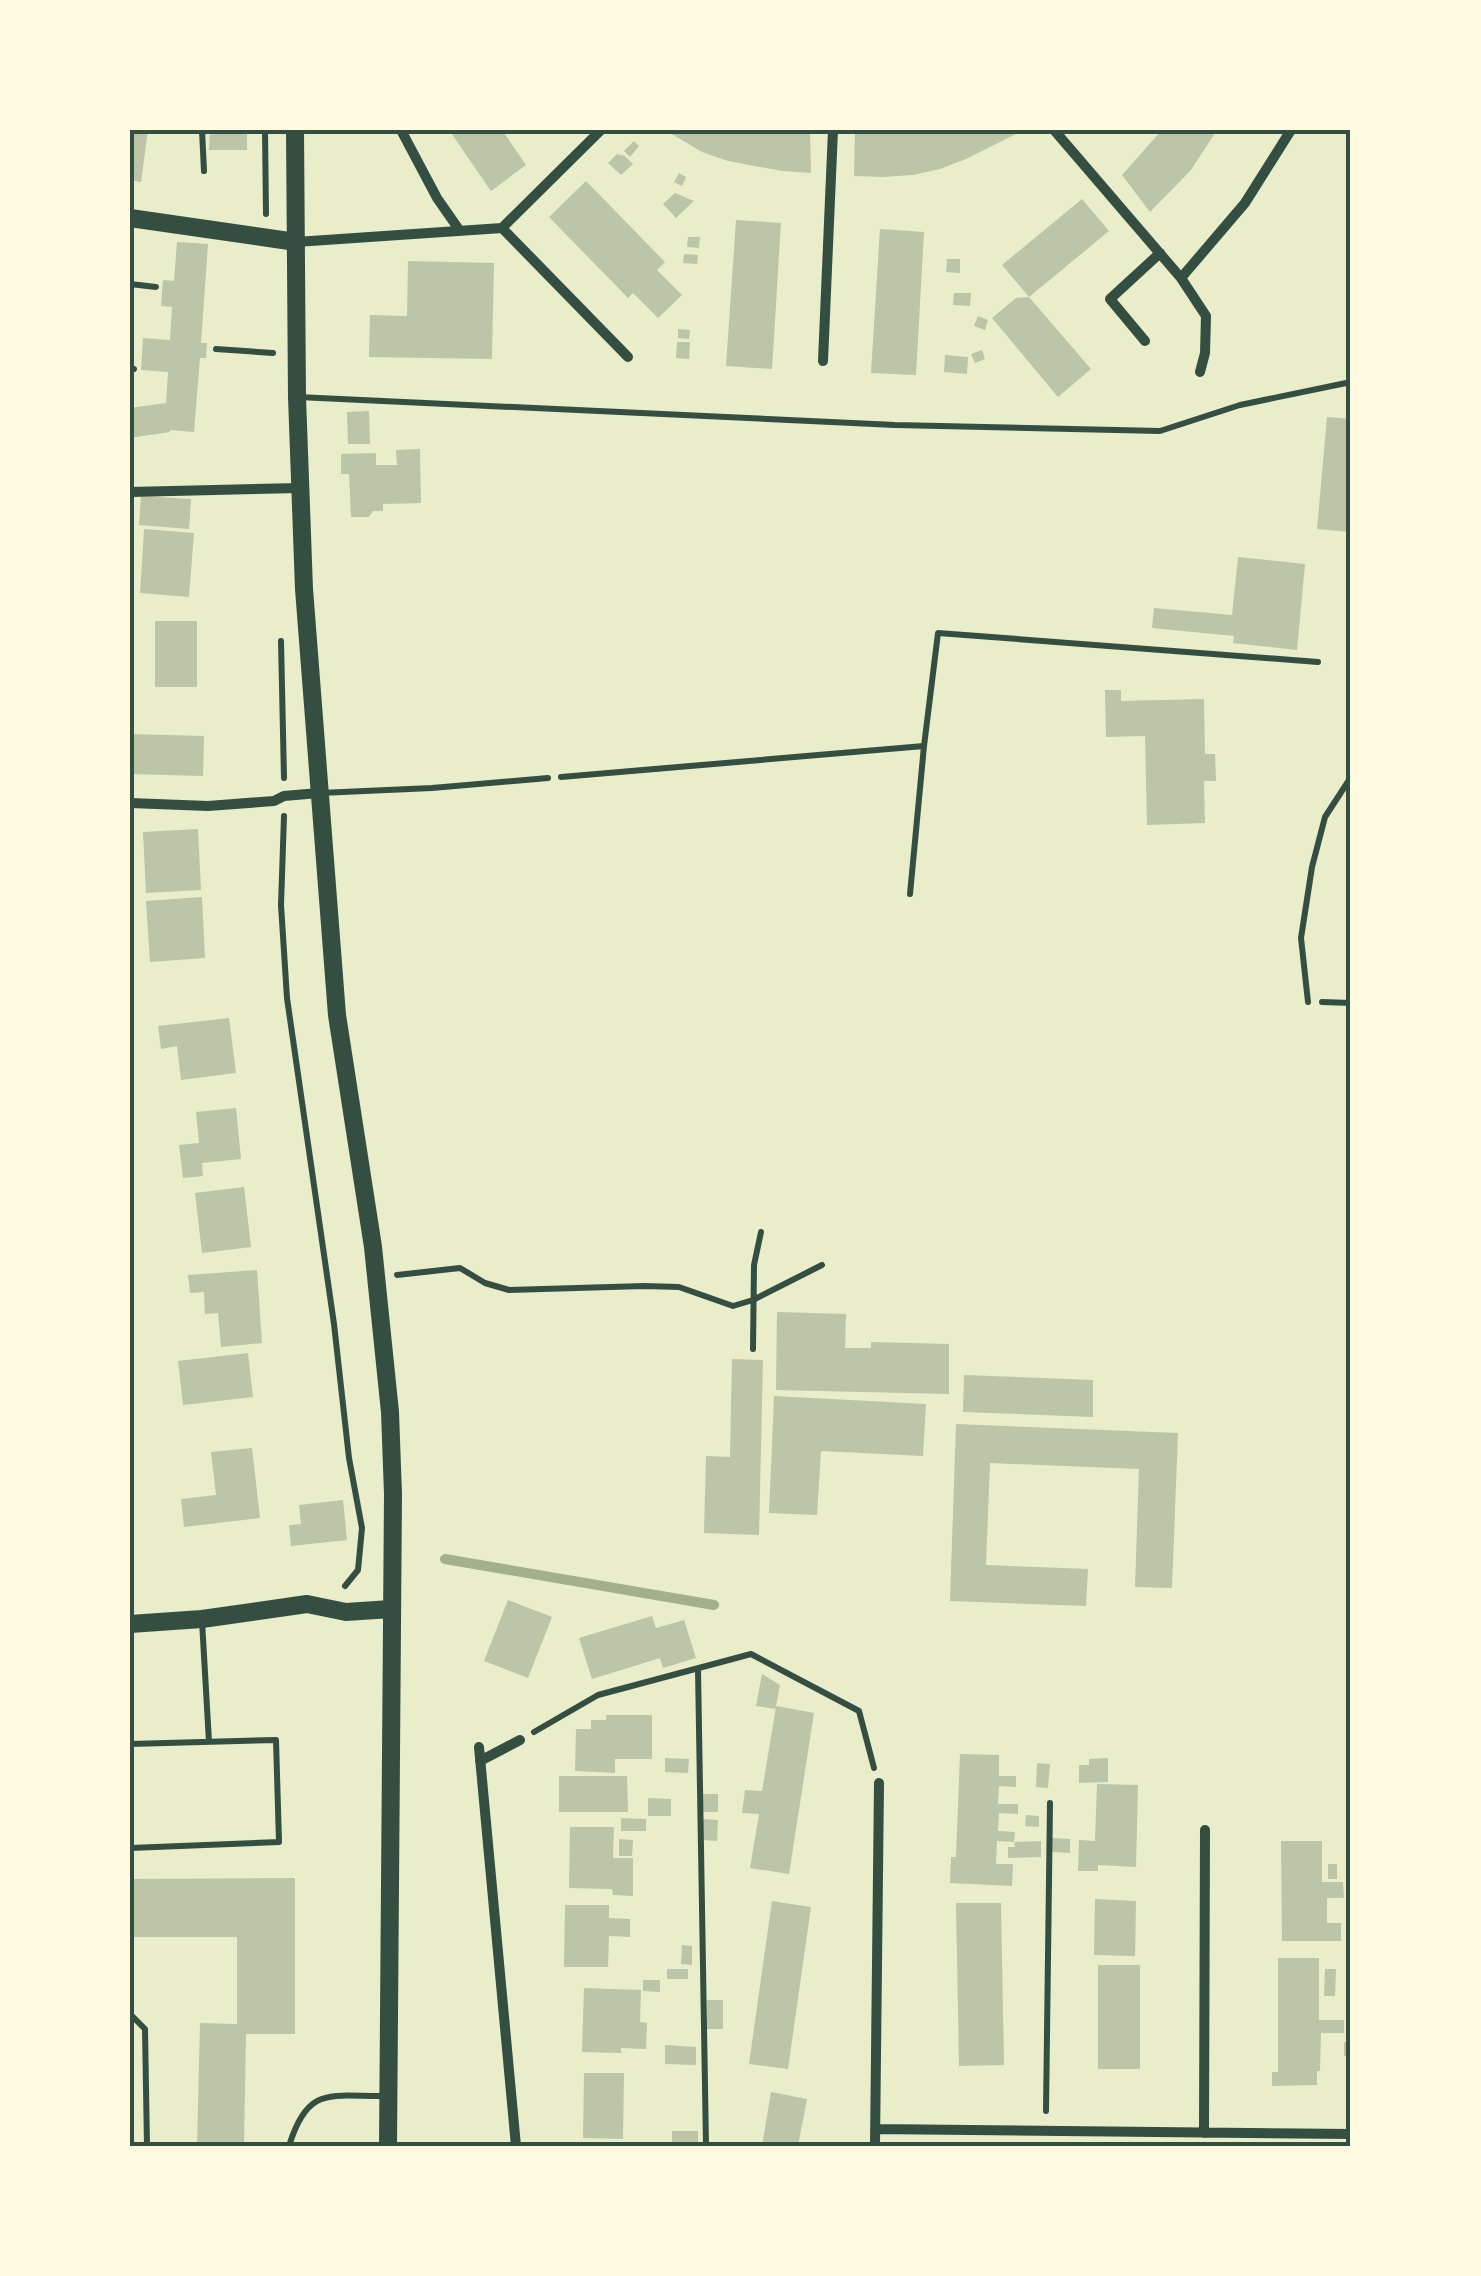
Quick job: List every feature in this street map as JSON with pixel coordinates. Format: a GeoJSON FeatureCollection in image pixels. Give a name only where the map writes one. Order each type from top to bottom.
{"type":"FeatureCollection","features":[{"type":"Feature","properties":{"kind":"main road"},"geometry":{"type":"LineString","coordinates":[[295,130],[300,488],[319,793],[336,1014],[376,1277],[390,1412],[388,2146]]}},
{"type":"Feature","properties":{"kind":"main road"},"geometry":{"type":"LineString","coordinates":[[130,218],[296,242]]}},
{"type":"Feature","properties":{"kind":"main road"},"geometry":{"type":"LineString","coordinates":[[130,1624],[202,1620],[307,1604],[346,1612],[391,1609]]}},
{"type":"Feature","properties":{"kind":"street"},"geometry":{"type":"LineString","coordinates":[[402,130],[437,198],[460,230]]}},
{"type":"Feature","properties":{"kind":"street"},"geometry":{"type":"LineString","coordinates":[[296,242],[502,228],[601,130]]}},
{"type":"Feature","properties":{"kind":"street"},"geometry":{"type":"LineString","coordinates":[[823,361],[833,130]]}},
{"type":"Feature","properties":{"kind":"street"},"geometry":{"type":"LineString","coordinates":[[1054,130],[1181,278],[1206,316],[1200,372]]}},
{"type":"Feature","properties":{"kind":"street"},"geometry":{"type":"LineString","coordinates":[[1181,278],[1245,203],[1292,130]]}},
{"type":"Feature","properties":{"kind":"street"},"geometry":{"type":"LineString","coordinates":[[502,228],[628,357]]}},
{"type":"Feature","properties":{"kind":"street"},"geometry":{"type":"LineString","coordinates":[[1144,341],[1110,300],[1160,254]]}},
{"type":"Feature","properties":{"kind":"street"},"geometry":{"type":"LineString","coordinates":[[130,492],[300,488]]}},
{"type":"Feature","properties":{"kind":"street"},"geometry":{"type":"LineString","coordinates":[[130,803],[208,806],[319,793]]}},
{"type":"Feature","properties":{"kind":"street"},"geometry":{"type":"LineString","coordinates":[[480,1761],[520,1740]]}},
{"type":"Feature","properties":{"kind":"street"},"geometry":{"type":"LineString","coordinates":[[479,1746],[516,2146]]}},
{"type":"Feature","properties":{"kind":"street"},"geometry":{"type":"LineString","coordinates":[[876,2146],[878,1783]]}},
{"type":"Feature","properties":{"kind":"street"},"geometry":{"type":"LineString","coordinates":[[1204,2133],[1205,1830]]}},
{"type":"Feature","properties":{"kind":"street"},"geometry":{"type":"LineString","coordinates":[[875,2130],[1351,2134]]}},
{"type":"Feature","properties":{"kind":"lane"},"geometry":{"type":"LineString","coordinates":[[202,130],[204,172]]}},
{"type":"Feature","properties":{"kind":"lane"},"geometry":{"type":"LineString","coordinates":[[297,397],[895,425],[1160,432],[1240,405],[1351,382]]}},
{"type":"Feature","properties":{"kind":"lane"},"geometry":{"type":"LineString","coordinates":[[1308,1002],[1300,938],[1312,868],[1326,817],[1351,777]]}},
{"type":"Feature","properties":{"kind":"lane"},"geometry":{"type":"LineString","coordinates":[[319,793],[548,778]]}},
{"type":"Feature","properties":{"kind":"lane"},"geometry":{"type":"LineString","coordinates":[[202,1620],[209,1742]]}},
{"type":"Feature","properties":{"kind":"lane"},"geometry":{"type":"LineString","coordinates":[[130,1744],[276,1740],[280,1842],[130,1848]]}},
{"type":"Feature","properties":{"kind":"lane"},"geometry":{"type":"LineString","coordinates":[[130,2014],[145,2029],[147,2146]]}},
{"type":"Feature","properties":{"kind":"lane"},"geometry":{"type":"LineString","coordinates":[[289,2146],[296,2122],[320,2098],[387,2096]]}},
{"type":"Feature","properties":{"kind":"path"},"geometry":{"type":"LineString","coordinates":[[265,130],[267,239]]}},
{"type":"Feature","properties":{"kind":"path"},"geometry":{"type":"LineString","coordinates":[[130,284],[156,286]]}},
{"type":"Feature","properties":{"kind":"path"},"geometry":{"type":"LineString","coordinates":[[216,349],[273,354],[272,340]]}},
{"type":"Feature","properties":{"kind":"path"},"geometry":{"type":"LineString","coordinates":[[280,629],[284,796],[281,905],[287,998],[362,1528],[358,1570],[345,1586]]}},
{"type":"Feature","properties":{"kind":"path"},"geometry":{"type":"LineString","coordinates":[[910,894],[938,633],[1318,662]]}},
{"type":"Feature","properties":{"kind":"path"},"geometry":{"type":"LineString","coordinates":[[548,778],[924,746]]}},
{"type":"Feature","properties":{"kind":"path"},"geometry":{"type":"LineString","coordinates":[[753,1349],[754,1266],[761,1232]]}},
{"type":"Feature","properties":{"kind":"path"},"geometry":{"type":"LineString","coordinates":[[376,1277],[460,1268],[485,1283],[508,1290],[679,1287],[734,1306],[754,1300],[822,1265]]}},
{"type":"Feature","properties":{"kind":"path"},"geometry":{"type":"LineString","coordinates":[[520,1740],[598,1695],[750,1654],[859,1711],[878,1783]]}},
{"type":"Feature","properties":{"kind":"path"},"geometry":{"type":"LineString","coordinates":[[698,1668],[706,2146]]}},
{"type":"Feature","properties":{"kind":"path"},"geometry":{"type":"LineString","coordinates":[[1046,2131],[1050,1803]]}},
{"type":"Feature","properties":{"kind":"building"},"geometry":{"type":"Polygon","coordinates":[[[130,130],[148,130],[141,182],[130,180],[130,130]]]}},
{"type":"Feature","properties":{"kind":"building"},"geometry":{"type":"Polygon","coordinates":[[[210,130],[247,130],[247,150],[209,150],[210,130]]]}},
{"type":"Feature","properties":{"kind":"building"},"geometry":{"type":"Polygon","coordinates":[[[449,130],[502,130],[526,165],[491,191],[449,130]]]}},
{"type":"Feature","properties":{"kind":"building"},"geometry":{"type":"Polygon","coordinates":[[[665,130],[810,130],[811,173],[728,161],[702,152],[665,130]]]}},
{"type":"Feature","properties":{"kind":"building"},"geometry":{"type":"Polygon","coordinates":[[[855,130],[1013,130],[1016,134],[940,169],[883,177],[854,176],[855,130]]]}},
{"type":"Feature","properties":{"kind":"building"},"geometry":{"type":"Polygon","coordinates":[[[1162,130],[1217,130],[1191,170],[1150,212],[1122,175],[1162,130]]]}},
{"type":"Feature","properties":{"kind":"building"},"geometry":{"type":"Polygon","coordinates":[[[634,141],[639,146],[630,157],[624,151],[634,141]]]}},
{"type":"Feature","properties":{"kind":"building"},"geometry":{"type":"Polygon","coordinates":[[[617,154],[633,164],[621,175],[608,163],[617,154]]]}},
{"type":"Feature","properties":{"kind":"building"},"geometry":{"type":"Polygon","coordinates":[[[679,173],[686,177],[682,186],[674,182],[679,173]]]}},
{"type":"Feature","properties":{"kind":"building"},"geometry":{"type":"Polygon","coordinates":[[[586,181],[665,262],[657,270],[682,295],[658,318],[633,293],[628,298],[549,217],[586,181]]]}},
{"type":"Feature","properties":{"kind":"building"},"geometry":{"type":"Polygon","coordinates":[[[675,193],[694,201],[676,218],[663,204],[675,193]]]}},
{"type":"Feature","properties":{"kind":"building"},"geometry":{"type":"Polygon","coordinates":[[[1082,199],[1109,231],[1029,297],[1002,265],[1082,199]]]}},
{"type":"Feature","properties":{"kind":"building"},"geometry":{"type":"Polygon","coordinates":[[[736,220],[781,223],[772,369],[726,366],[736,220]]]}},
{"type":"Feature","properties":{"kind":"building"},"geometry":{"type":"Polygon","coordinates":[[[880,229],[924,232],[916,375],[871,373],[880,229]]]}},
{"type":"Feature","properties":{"kind":"building"},"geometry":{"type":"Polygon","coordinates":[[[688,237],[700,237],[699,248],[687,247],[688,237]]]}},
{"type":"Feature","properties":{"kind":"building"},"geometry":{"type":"Polygon","coordinates":[[[177,242],[208,244],[201,343],[207,343],[206,358],[200,358],[194,432],[170,430],[130,438],[130,408],[166,403],[168,372],[141,370],[143,338],[170,340],[172,307],[161,306],[163,280],[174,281],[177,242]]]}},
{"type":"Feature","properties":{"kind":"building"},"geometry":{"type":"Polygon","coordinates":[[[684,254],[698,255],[697,264],[683,263],[684,254]]]}},
{"type":"Feature","properties":{"kind":"building"},"geometry":{"type":"Polygon","coordinates":[[[947,259],[960,259],[960,273],[946,272],[947,259]]]}},
{"type":"Feature","properties":{"kind":"building"},"geometry":{"type":"Polygon","coordinates":[[[408,261],[494,263],[492,359],[369,357],[370,315],[407,316],[408,261]]]}},
{"type":"Feature","properties":{"kind":"building"},"geometry":{"type":"Polygon","coordinates":[[[954,293],[971,293],[970,306],[953,305],[954,293]]]}},
{"type":"Feature","properties":{"kind":"building"},"geometry":{"type":"Polygon","coordinates":[[[1029,297],[1091,369],[1058,397],[992,318],[1016,298],[1029,297]]]}},
{"type":"Feature","properties":{"kind":"building"},"geometry":{"type":"Polygon","coordinates":[[[978,316],[988,320],[985,330],[974,326],[978,316]]]}},
{"type":"Feature","properties":{"kind":"building"},"geometry":{"type":"Polygon","coordinates":[[[678,329],[690,330],[689,339],[678,338],[678,329]]]}},
{"type":"Feature","properties":{"kind":"building"},"geometry":{"type":"Polygon","coordinates":[[[677,342],[690,342],[689,359],[676,358],[677,342]]]}},
{"type":"Feature","properties":{"kind":"building"},"geometry":{"type":"Polygon","coordinates":[[[982,350],[985,359],[975,363],[971,354],[982,350]]]}},
{"type":"Feature","properties":{"kind":"building"},"geometry":{"type":"Polygon","coordinates":[[[945,355],[968,357],[967,374],[944,372],[945,355]]]}},
{"type":"Feature","properties":{"kind":"building"},"geometry":{"type":"Polygon","coordinates":[[[369,411],[370,444],[348,444],[347,412],[369,411]]]}},
{"type":"Feature","properties":{"kind":"building"},"geometry":{"type":"Polygon","coordinates":[[[1327,417],[1351,419],[1351,532],[1317,529],[1327,417]]]}},
{"type":"Feature","properties":{"kind":"building"},"geometry":{"type":"Polygon","coordinates":[[[420,449],[421,503],[383,504],[383,511],[373,511],[369,517],[351,517],[349,474],[341,474],[341,454],[376,453],[376,465],[397,465],[396,450],[420,449]]]}},
{"type":"Feature","properties":{"kind":"building"},"geometry":{"type":"Polygon","coordinates":[[[141,496],[191,499],[189,529],[139,525],[141,496]]]}},
{"type":"Feature","properties":{"kind":"building"},"geometry":{"type":"Polygon","coordinates":[[[144,529],[194,533],[189,597],[140,593],[144,529]]]}},
{"type":"Feature","properties":{"kind":"building"},"geometry":{"type":"Polygon","coordinates":[[[1238,557],[1305,564],[1297,650],[1233,643],[1234,636],[1152,628],[1154,608],[1232,615],[1238,557]]]}},
{"type":"Feature","properties":{"kind":"building"},"geometry":{"type":"Polygon","coordinates":[[[155,621],[197,621],[197,687],[155,687],[155,621]]]}},
{"type":"Feature","properties":{"kind":"building"},"geometry":{"type":"Polygon","coordinates":[[[1105,690],[1121,690],[1121,701],[1204,699],[1205,754],[1215,754],[1216,781],[1204,781],[1205,823],[1147,825],[1145,736],[1106,737],[1105,690]]]}},
{"type":"Feature","properties":{"kind":"building"},"geometry":{"type":"Polygon","coordinates":[[[130,734],[204,736],[203,776],[130,774],[130,734]]]}},
{"type":"Feature","properties":{"kind":"building"},"geometry":{"type":"Polygon","coordinates":[[[198,829],[201,890],[146,893],[143,832],[198,829]]]}},
{"type":"Feature","properties":{"kind":"building"},"geometry":{"type":"Polygon","coordinates":[[[202,897],[205,958],[150,962],[146,901],[202,897]]]}},
{"type":"Feature","properties":{"kind":"building"},"geometry":{"type":"Polygon","coordinates":[[[229,1018],[236,1073],[181,1080],[177,1046],[161,1049],[158,1026],[229,1018]]]}},
{"type":"Feature","properties":{"kind":"building"},"geometry":{"type":"Polygon","coordinates":[[[236,1108],[241,1159],[202,1163],[203,1176],[183,1178],[179,1145],[199,1143],[196,1112],[236,1108]]]}},
{"type":"Feature","properties":{"kind":"building"},"geometry":{"type":"Polygon","coordinates":[[[244,1187],[251,1247],[202,1253],[195,1193],[244,1187]]]}},
{"type":"Feature","properties":{"kind":"building"},"geometry":{"type":"Polygon","coordinates":[[[257,1270],[262,1343],[221,1347],[218,1313],[205,1314],[204,1292],[190,1293],[188,1275],[257,1270]]]}},
{"type":"Feature","properties":{"kind":"building"},"geometry":{"type":"Polygon","coordinates":[[[777,1312],[846,1314],[845,1348],[871,1348],[871,1342],[949,1344],[949,1394],[776,1390],[777,1312]]]}},
{"type":"Feature","properties":{"kind":"building"},"geometry":{"type":"Polygon","coordinates":[[[248,1353],[253,1397],[183,1405],[178,1361],[248,1353]]]}},
{"type":"Feature","properties":{"kind":"building"},"geometry":{"type":"Polygon","coordinates":[[[732,1359],[763,1360],[759,1535],[704,1533],[706,1456],[730,1457],[732,1359]]]}},
{"type":"Feature","properties":{"kind":"building"},"geometry":{"type":"Polygon","coordinates":[[[964,1375],[1093,1380],[1093,1417],[963,1412],[964,1375]]]}},
{"type":"Feature","properties":{"kind":"building"},"geometry":{"type":"Polygon","coordinates":[[[774,1396],[926,1404],[923,1456],[821,1451],[817,1515],[769,1513],[774,1396]]]}},
{"type":"Feature","properties":{"kind":"building"},"geometry":{"type":"Polygon","coordinates":[[[956,1424],[1178,1433],[1172,1588],[1135,1587],[1139,1469],[990,1463],[986,1565],[1088,1569],[1086,1606],[950,1601],[956,1424]]]}},
{"type":"Feature","properties":{"kind":"building"},"geometry":{"type":"Polygon","coordinates":[[[252,1448],[260,1518],[184,1527],[181,1499],[216,1495],[211,1452],[252,1448]]]}},
{"type":"Feature","properties":{"kind":"building"},"geometry":{"type":"Polygon","coordinates":[[[343,1500],[347,1540],[291,1546],[289,1525],[301,1524],[299,1505],[343,1500]]]}},
{"type":"Feature","properties":{"kind":"building"},"geometry":{"type":"Polygon","coordinates":[[[508,1600],[552,1617],[528,1678],[484,1661],[508,1600]]]}},
{"type":"Feature","properties":{"kind":"building"},"geometry":{"type":"Polygon","coordinates":[[[652,1616],[656,1628],[684,1620],[696,1658],[663,1668],[660,1658],[592,1679],[579,1638],[652,1616]]]}},
{"type":"Feature","properties":{"kind":"building"},"geometry":{"type":"Polygon","coordinates":[[[762,1674],[780,1685],[776,1706],[814,1713],[789,1874],[750,1868],[759,1814],[742,1813],[745,1790],[762,1791],[776,1707],[756,1706],[762,1674]]]}},
{"type":"Feature","properties":{"kind":"building"},"geometry":{"type":"Polygon","coordinates":[[[606,1715],[652,1715],[652,1759],[615,1759],[615,1773],[575,1771],[576,1729],[591,1729],[591,1720],[606,1720],[606,1715]]]}},
{"type":"Feature","properties":{"kind":"building"},"geometry":{"type":"Polygon","coordinates":[[[960,1754],[999,1755],[999,1776],[1016,1776],[1016,1787],[999,1786],[998,1804],[1018,1804],[1018,1814],[999,1813],[998,1831],[1015,1832],[1014,1842],[997,1841],[996,1864],[1013,1864],[1012,1886],[950,1883],[951,1857],[956,1857],[960,1754]]]}},
{"type":"Feature","properties":{"kind":"building"},"geometry":{"type":"Polygon","coordinates":[[[665,1758],[689,1759],[688,1773],[665,1772],[665,1758]]]}},
{"type":"Feature","properties":{"kind":"building"},"geometry":{"type":"Polygon","coordinates":[[[1108,1758],[1108,1782],[1079,1783],[1079,1765],[1089,1765],[1089,1759],[1108,1758]]]}},
{"type":"Feature","properties":{"kind":"building"},"geometry":{"type":"Polygon","coordinates":[[[1037,1763],[1050,1764],[1048,1788],[1036,1787],[1037,1763]]]}},
{"type":"Feature","properties":{"kind":"building"},"geometry":{"type":"Polygon","coordinates":[[[559,1776],[627,1776],[628,1812],[559,1812],[559,1776]]]}},
{"type":"Feature","properties":{"kind":"building"},"geometry":{"type":"Polygon","coordinates":[[[1097,1784],[1138,1785],[1136,1867],[1098,1865],[1098,1871],[1078,1871],[1079,1840],[1095,1841],[1097,1784]]]}},
{"type":"Feature","properties":{"kind":"building"},"geometry":{"type":"Polygon","coordinates":[[[702,1794],[718,1794],[718,1812],[701,1812],[702,1794]]]}},
{"type":"Feature","properties":{"kind":"building"},"geometry":{"type":"Polygon","coordinates":[[[648,1798],[671,1799],[671,1816],[648,1816],[648,1798]]]}},
{"type":"Feature","properties":{"kind":"building"},"geometry":{"type":"Polygon","coordinates":[[[1026,1815],[1039,1816],[1039,1827],[1025,1826],[1026,1815]]]}},
{"type":"Feature","properties":{"kind":"building"},"geometry":{"type":"Polygon","coordinates":[[[621,1818],[646,1819],[646,1831],[621,1831],[621,1818]]]}},
{"type":"Feature","properties":{"kind":"building"},"geometry":{"type":"Polygon","coordinates":[[[703,1819],[718,1820],[717,1841],[702,1840],[703,1819]]]}},
{"type":"Feature","properties":{"kind":"building"},"geometry":{"type":"Polygon","coordinates":[[[570,1827],[614,1827],[613,1858],[633,1858],[633,1896],[613,1895],[612,1889],[569,1888],[570,1827]]]}},
{"type":"Feature","properties":{"kind":"building"},"geometry":{"type":"Polygon","coordinates":[[[1052,1838],[1070,1839],[1070,1853],[1052,1852],[1052,1838]]]}},
{"type":"Feature","properties":{"kind":"building"},"geometry":{"type":"Polygon","coordinates":[[[619,1839],[633,1840],[632,1856],[619,1856],[619,1839]]]}},
{"type":"Feature","properties":{"kind":"building"},"geometry":{"type":"Polygon","coordinates":[[[1041,1841],[1041,1857],[1008,1858],[1008,1847],[1015,1847],[1014,1842],[1041,1841]]]}},
{"type":"Feature","properties":{"kind":"building"},"geometry":{"type":"Polygon","coordinates":[[[1281,1841],[1322,1841],[1322,1882],[1343,1882],[1344,1898],[1327,1898],[1327,1923],[1341,1923],[1341,1941],[1282,1941],[1281,1841]]]}},
{"type":"Feature","properties":{"kind":"building"},"geometry":{"type":"Polygon","coordinates":[[[1328,1864],[1337,1864],[1337,1879],[1328,1879],[1328,1864]]]}},
{"type":"Feature","properties":{"kind":"building"},"geometry":{"type":"Polygon","coordinates":[[[295,1878],[295,2034],[246,2034],[244,2146],[197,2146],[200,2023],[237,2024],[237,1937],[130,1937],[130,1879],[295,1878]]]}},
{"type":"Feature","properties":{"kind":"building"},"geometry":{"type":"Polygon","coordinates":[[[1095,1899],[1136,1901],[1135,1956],[1094,1955],[1095,1899]]]}},
{"type":"Feature","properties":{"kind":"building"},"geometry":{"type":"Polygon","coordinates":[[[772,1901],[811,1907],[788,2069],[749,2064],[772,1901]]]}},
{"type":"Feature","properties":{"kind":"building"},"geometry":{"type":"Polygon","coordinates":[[[956,1903],[1001,1903],[1004,2065],[959,2066],[956,1903]]]}},
{"type":"Feature","properties":{"kind":"building"},"geometry":{"type":"Polygon","coordinates":[[[565,1905],[609,1905],[609,1918],[630,1919],[630,1937],[609,1936],[608,1967],[564,1967],[565,1905]]]}},
{"type":"Feature","properties":{"kind":"building"},"geometry":{"type":"Polygon","coordinates":[[[682,1945],[692,1946],[692,1965],[681,1964],[682,1945]]]}},
{"type":"Feature","properties":{"kind":"building"},"geometry":{"type":"Polygon","coordinates":[[[1278,1958],[1319,1958],[1319,2020],[1344,2020],[1344,2033],[1321,2033],[1317,2085],[1272,2086],[1272,2072],[1278,2072],[1278,1958]]]}},
{"type":"Feature","properties":{"kind":"building"},"geometry":{"type":"Polygon","coordinates":[[[1098,1965],[1140,1965],[1140,2069],[1098,2069],[1098,1965]]]}},
{"type":"Feature","properties":{"kind":"building"},"geometry":{"type":"Polygon","coordinates":[[[667,1969],[688,1969],[688,1979],[667,1979],[667,1969]]]}},
{"type":"Feature","properties":{"kind":"building"},"geometry":{"type":"Polygon","coordinates":[[[1325,1969],[1336,1969],[1335,1996],[1324,1996],[1325,1969]]]}},
{"type":"Feature","properties":{"kind":"building"},"geometry":{"type":"Polygon","coordinates":[[[643,1980],[660,1980],[660,1992],[643,1991],[643,1980]]]}},
{"type":"Feature","properties":{"kind":"building"},"geometry":{"type":"Polygon","coordinates":[[[584,1988],[641,1990],[640,2022],[647,2023],[646,2049],[582,2052],[584,1988]]]}},
{"type":"Feature","properties":{"kind":"building"},"geometry":{"type":"Polygon","coordinates":[[[707,2000],[723,2000],[723,2029],[707,2029],[707,2000]]]}},
{"type":"Feature","properties":{"kind":"building"},"geometry":{"type":"Polygon","coordinates":[[[1344,2042],[1351,2043],[1351,2056],[1344,2056],[1344,2042]]]}},
{"type":"Feature","properties":{"kind":"building"},"geometry":{"type":"Polygon","coordinates":[[[665,2045],[696,2047],[696,2065],[665,2064],[665,2045]]]}},
{"type":"Feature","properties":{"kind":"building"},"geometry":{"type":"Polygon","coordinates":[[[584,2073],[624,2073],[623,2139],[583,2138],[584,2073]]]}},
{"type":"Feature","properties":{"kind":"building"},"geometry":{"type":"Polygon","coordinates":[[[771,2092],[807,2099],[798,2146],[762,2146],[771,2092]]]}},
{"type":"Feature","properties":{"kind":"building"},"geometry":{"type":"Polygon","coordinates":[[[672,2131],[698,2131],[698,2146],[672,2146],[672,2131]]]}},
{"type":"Feature","properties":{"kind":"waterway"},"geometry":{"type":"LineString","coordinates":[[445,1559],[714,1605]]}}]}
